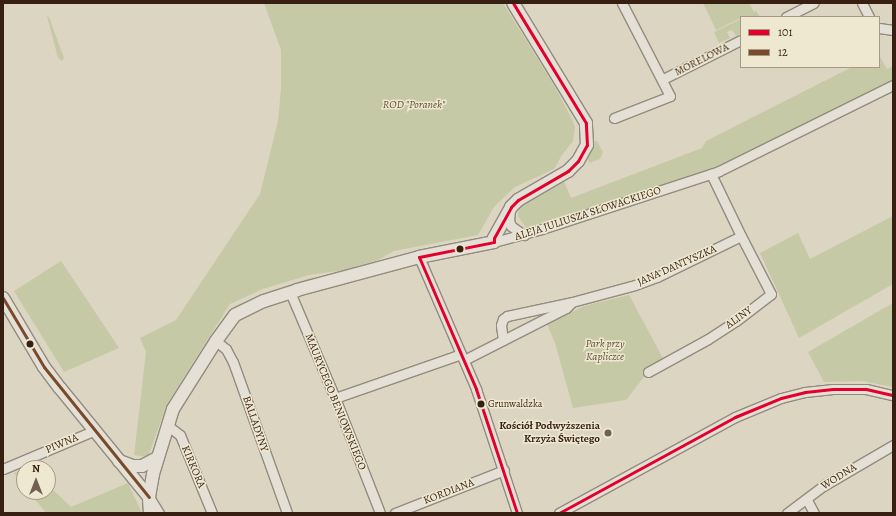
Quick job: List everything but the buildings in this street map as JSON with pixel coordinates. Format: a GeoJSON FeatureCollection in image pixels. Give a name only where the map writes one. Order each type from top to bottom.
{"type":"FeatureCollection","features":[{"type":"Feature","properties":{"kind":"street"},"geometry":{"type":"LineString","coordinates":[[494,242],[494,238],[511,207],[518,200],[568,171],[578,160],[586,145],[588,131],[586,123],[575,102],[513,3]]}},
{"type":"Feature","properties":{"kind":"street","name":"MORELOWA"},"geometry":{"type":"LineString","coordinates":[[614,118],[670,96],[663,79],[622,3]]}},
{"type":"Feature","properties":{"kind":"street"},"geometry":{"type":"LineString","coordinates":[[788,16],[814,3]]}},
{"type":"Feature","properties":{"kind":"street"},"geometry":{"type":"LineString","coordinates":[[862,3],[868,16]]}},
{"type":"Feature","properties":{"kind":"street"},"geometry":{"type":"LineString","coordinates":[[880,28],[893,30]]}},
{"type":"Feature","properties":{"kind":"street","name":"MORELOWA"},"geometry":{"type":"LineString","coordinates":[[663,79],[740,40]]}},
{"type":"Feature","properties":{"kind":"street","name":"ALEJA JULIUSZA SŁOWACKIEGO"},"geometry":{"type":"LineString","coordinates":[[150,513],[150,497],[157,458],[173,409],[229,322],[240,312],[290,292],[419,257],[524,235],[711,174],[750,157],[893,85]]}},
{"type":"Feature","properties":{"kind":"street"},"geometry":{"type":"LineString","coordinates":[[711,174],[741,236]]}},
{"type":"Feature","properties":{"kind":"street"},"geometry":{"type":"LineString","coordinates":[[511,207],[509,220],[512,226],[524,235]]}},
{"type":"Feature","properties":{"kind":"street","name":"JANA DANTYSZKA"},"geometry":{"type":"LineString","coordinates":[[335,398],[463,357],[503,340],[566,308],[572,302],[636,285],[657,277],[741,236]]}},
{"type":"Feature","properties":{"kind":"street","name":"ALINY"},"geometry":{"type":"LineString","coordinates":[[648,372],[708,339],[736,321],[771,294],[741,236]]}},
{"type":"Feature","properties":{"kind":"street"},"geometry":{"type":"LineString","coordinates":[[419,257],[476,389],[517,513]]}},
{"type":"Feature","properties":{"kind":"street","name":"MAURYCEGO BENIOWSKIEGO"},"geometry":{"type":"LineString","coordinates":[[290,292],[335,398],[380,513]]}},
{"type":"Feature","properties":{"kind":"street"},"geometry":{"type":"LineString","coordinates":[[3,298],[44,367],[93,431],[150,497],[159,513]]}},
{"type":"Feature","properties":{"kind":"street"},"geometry":{"type":"LineString","coordinates":[[503,340],[501,325],[503,319],[508,316],[572,302]]}},
{"type":"Feature","properties":{"kind":"street","name":"BALLADYNY"},"geometry":{"type":"LineString","coordinates":[[216,341],[226,349],[234,362],[286,513]]}},
{"type":"Feature","properties":{"kind":"street"},"geometry":{"type":"LineString","coordinates":[[559,513],[735,417],[781,398],[805,392],[833,389],[866,390],[893,394]]}},
{"type":"Feature","properties":{"kind":"street","name":"KIRKORA"},"geometry":{"type":"LineString","coordinates":[[167,425],[180,435],[212,513]]}},
{"type":"Feature","properties":{"kind":"street","name":"PIWNA"},"geometry":{"type":"LineString","coordinates":[[5,466],[93,431]]}},
{"type":"Feature","properties":{"kind":"street","name":"WODNA"},"geometry":{"type":"LineString","coordinates":[[787,513],[823,486],[893,445]]}},
{"type":"Feature","properties":{"kind":"street"},"geometry":{"type":"LineString","coordinates":[[118,461],[133,466],[142,466],[157,458]]}},
{"type":"Feature","properties":{"kind":"street","name":"KORDIANA"},"geometry":{"type":"LineString","coordinates":[[395,513],[504,470]]}},
{"type":"Feature","properties":{"kind":"street"},"geometry":{"type":"LineString","coordinates":[[806,500],[814,513]]}},
{"type":"Feature","properties":{"kind":"green space","name":"ROD \"Poranek\""},"geometry":{"type":"Polygon","coordinates":[[[264,3],[503,3],[555,87],[573,121],[575,128],[573,141],[562,155],[554,169],[515,187],[494,207],[478,235],[394,251],[378,260],[345,270],[309,275],[263,289],[230,304],[167,404],[148,457],[134,455],[146,352],[140,338],[176,320],[260,194],[278,121],[281,89],[281,50],[264,3]]]}},
{"type":"Feature","properties":{"kind":"green space"},"geometry":{"type":"Polygon","coordinates":[[[703,3],[749,3],[754,12],[756,11],[759,16],[740,16],[740,18],[716,30],[703,3]]]}},
{"type":"Feature","properties":{"kind":"green space"},"geometry":{"type":"Polygon","coordinates":[[[47,16],[49,17],[64,58],[62,61],[58,58],[47,16]]]}},
{"type":"Feature","properties":{"kind":"green space"},"geometry":{"type":"Polygon","coordinates":[[[740,19],[740,34],[736,36],[732,30],[727,32],[730,38],[719,43],[714,32],[740,19]]]}},
{"type":"Feature","properties":{"kind":"green space"},"geometry":{"type":"Polygon","coordinates":[[[880,57],[887,69],[893,66],[893,81],[725,164],[685,179],[526,228],[518,216],[519,208],[524,203],[564,181],[571,198],[702,148],[706,141],[850,68],[880,68],[880,57]]]}},
{"type":"Feature","properties":{"kind":"green space"},"geometry":{"type":"Polygon","coordinates":[[[594,141],[597,141],[603,152],[600,159],[590,163],[586,157],[594,141]]]}},
{"type":"Feature","properties":{"kind":"green space"},"geometry":{"type":"Polygon","coordinates":[[[893,216],[893,284],[799,338],[760,253],[798,233],[810,259],[893,216]]]}},
{"type":"Feature","properties":{"kind":"green space"},"geometry":{"type":"Polygon","coordinates":[[[61,261],[119,348],[64,372],[14,291],[61,261]]]}},
{"type":"Feature","properties":{"kind":"green space"},"geometry":{"type":"Polygon","coordinates":[[[336,275],[233,310],[233,307],[270,291],[310,278],[336,275]]]}},
{"type":"Feature","properties":{"kind":"green space","name":"Park przy Kapliczce"},"geometry":{"type":"Polygon","coordinates":[[[629,295],[664,360],[648,372],[626,400],[573,408],[555,343],[547,324],[584,306],[629,295]]]}},
{"type":"Feature","properties":{"kind":"green space"},"geometry":{"type":"Polygon","coordinates":[[[893,303],[893,387],[862,381],[824,382],[808,352],[893,303]]]}},
{"type":"Feature","properties":{"kind":"green space"},"geometry":{"type":"Polygon","coordinates":[[[128,483],[142,513],[46,513],[35,500],[56,500],[56,493],[71,507],[128,483]]]}},
{"type":"Feature","properties":{"kind":"transit line","name":"101"},"geometry":{"type":"LineString","coordinates":[[494,242],[494,238],[511,207],[518,200],[568,171],[578,161],[587,145],[586,123],[513,3]]}},
{"type":"Feature","properties":{"kind":"transit line","name":"101"},"geometry":{"type":"LineString","coordinates":[[419,257],[494,242]]}},
{"type":"Feature","properties":{"kind":"transit line","name":"101"},"geometry":{"type":"LineString","coordinates":[[419,257],[476,389],[517,513]]}},
{"type":"Feature","properties":{"kind":"transit line","name":"12"},"geometry":{"type":"LineString","coordinates":[[3,298],[44,367],[149,497]]}},
{"type":"Feature","properties":{"kind":"transit line","name":"101"},"geometry":{"type":"LineString","coordinates":[[559,513],[735,417],[781,398],[805,392],[833,389],[866,389],[893,395]]}},
{"type":"Feature","properties":{"kind":"place","name":"Grunwaldzka"},"geometry":{"type":"Point","coordinates":[481,404]}},
{"type":"Feature","properties":{"kind":"place","name":"Kościół Podwyższenia Krzyża Świętego"},"geometry":{"type":"Point","coordinates":[608,433]}}]}
